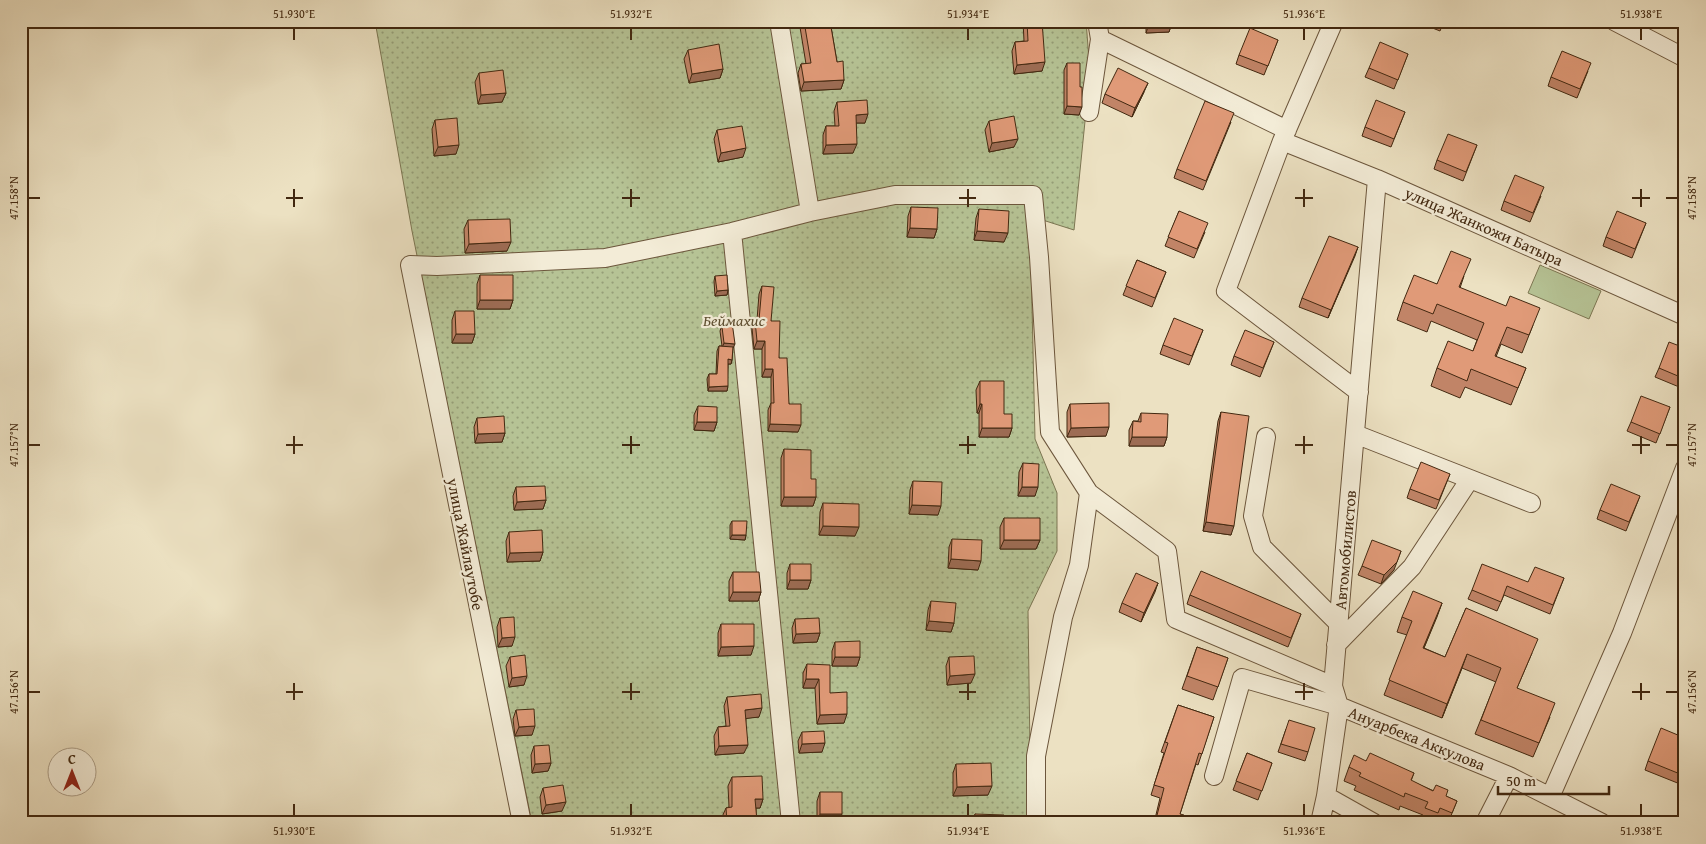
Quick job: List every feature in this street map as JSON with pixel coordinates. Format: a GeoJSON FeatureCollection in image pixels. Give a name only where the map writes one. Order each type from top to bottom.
{"type":"FeatureCollection","features":[{"type":"Feature","properties":{"kind":"street"},"geometry":{"type":"LineString","coordinates":[[779,21],[810,212]]}},
{"type":"Feature","properties":{"kind":"street"},"geometry":{"type":"LineString","coordinates":[[1334,21],[1284,136],[1226,291],[1359,392]]}},
{"type":"Feature","properties":{"kind":"street"},"geometry":{"type":"LineString","coordinates":[[1614,21],[1685,58]]}},
{"type":"Feature","properties":{"kind":"street"},"geometry":{"type":"LineString","coordinates":[[1089,112],[1098,30]]}},
{"type":"Feature","properties":{"kind":"street","name":"улица Жанкожи Батыра"},"geometry":{"type":"LineString","coordinates":[[1098,30],[1284,136],[1685,316]]}},
{"type":"Feature","properties":{"kind":"street","name":"Автомобилистов"},"geometry":{"type":"LineString","coordinates":[[1339,706],[1333,686],[1377,179]]}},
{"type":"Feature","properties":{"kind":"street"},"geometry":{"type":"LineString","coordinates":[[791,823],[732,232],[810,212],[895,195],[1033,195],[1039,257],[1050,432],[1089,493],[1167,551],[1176,618],[1333,686]]}},
{"type":"Feature","properties":{"kind":"street","name":"улица Жайлаутобе"},"geometry":{"type":"LineString","coordinates":[[522,823],[410,265],[605,258],[732,232]]}},
{"type":"Feature","properties":{"kind":"street"},"geometry":{"type":"LineString","coordinates":[[1355,434],[1531,502]]}},
{"type":"Feature","properties":{"kind":"street"},"geometry":{"type":"LineString","coordinates":[[1266,437],[1253,516],[1262,547],[1338,623]]}},
{"type":"Feature","properties":{"kind":"street"},"geometry":{"type":"LineString","coordinates":[[1551,795],[1622,633],[1685,468]]}},
{"type":"Feature","properties":{"kind":"street"},"geometry":{"type":"LineString","coordinates":[[1336,645],[1412,567],[1470,479]]}},
{"type":"Feature","properties":{"kind":"street"},"geometry":{"type":"LineString","coordinates":[[1036,823],[1036,756],[1063,617],[1079,565],[1089,493]]}},
{"type":"Feature","properties":{"kind":"street","name":"Ануарбека Аккулова"},"geometry":{"type":"LineString","coordinates":[[1214,776],[1242,678],[1339,706],[1509,776],[1551,795],[1602,823]]}},
{"type":"Feature","properties":{"kind":"street"},"geometry":{"type":"LineString","coordinates":[[1320,823],[1326,796],[1339,706]]}},
{"type":"Feature","properties":{"kind":"street"},"geometry":{"type":"LineString","coordinates":[[1485,823],[1509,776]]}},
{"type":"Feature","properties":{"kind":"street"},"geometry":{"type":"LineString","coordinates":[[1326,796],[1374,823]]}},
{"type":"Feature","properties":{"kind":"green space","name":"Беймахис"},"geometry":{"type":"Polygon","coordinates":[[[375,21],[1086,21],[1090,72],[1074,230],[1030,216],[1035,439],[1057,493],[1057,551],[1028,611],[1031,823],[532,823],[412,231],[375,21]]]}},
{"type":"Feature","properties":{"kind":"green space"},"geometry":{"type":"Polygon","coordinates":[[[1540,265],[1601,291],[1589,319],[1528,293],[1540,265]]]}},
{"type":"Feature","properties":{"kind":"building"},"geometry":{"type":"Polygon","coordinates":[[[804,21],[830,21],[837,62],[843,61],[844,80],[804,82],[801,64],[811,63],[804,21]]]}},
{"type":"Feature","properties":{"kind":"building"},"geometry":{"type":"Polygon","coordinates":[[[1027,21],[1042,21],[1045,62],[1017,65],[1015,42],[1028,41],[1027,21]]]}},
{"type":"Feature","properties":{"kind":"building"},"geometry":{"type":"Polygon","coordinates":[[[1149,21],[1172,21],[1172,23],[1149,24],[1149,21]]]}},
{"type":"Feature","properties":{"kind":"building"},"geometry":{"type":"Polygon","coordinates":[[[1250,28],[1278,40],[1268,66],[1239,55],[1250,28]]]}},
{"type":"Feature","properties":{"kind":"building"},"geometry":{"type":"Polygon","coordinates":[[[1380,42],[1408,54],[1398,80],[1369,68],[1380,42]]]}},
{"type":"Feature","properties":{"kind":"building"},"geometry":{"type":"Polygon","coordinates":[[[719,44],[723,69],[692,74],[688,50],[719,44]]]}},
{"type":"Feature","properties":{"kind":"building"},"geometry":{"type":"Polygon","coordinates":[[[1562,51],[1591,63],[1580,89],[1551,77],[1562,51]]]}},
{"type":"Feature","properties":{"kind":"building"},"geometry":{"type":"Polygon","coordinates":[[[1067,63],[1080,63],[1082,107],[1067,106],[1067,63]]]}},
{"type":"Feature","properties":{"kind":"building"},"geometry":{"type":"Polygon","coordinates":[[[1118,68],[1148,83],[1135,108],[1105,94],[1118,68]]]}},
{"type":"Feature","properties":{"kind":"building"},"geometry":{"type":"Polygon","coordinates":[[[503,70],[506,93],[481,95],[479,73],[503,70]]]}},
{"type":"Feature","properties":{"kind":"building"},"geometry":{"type":"Polygon","coordinates":[[[867,100],[868,114],[856,115],[857,144],[826,145],[826,126],[839,126],[837,102],[867,100]]]}},
{"type":"Feature","properties":{"kind":"building"},"geometry":{"type":"Polygon","coordinates":[[[1376,100],[1405,112],[1394,139],[1365,127],[1376,100]]]}},
{"type":"Feature","properties":{"kind":"building"},"geometry":{"type":"Polygon","coordinates":[[[1205,101],[1234,113],[1206,181],[1177,169],[1205,101]]]}},
{"type":"Feature","properties":{"kind":"building"},"geometry":{"type":"Polygon","coordinates":[[[1014,116],[1018,139],[992,143],[989,121],[1014,116]]]}},
{"type":"Feature","properties":{"kind":"building"},"geometry":{"type":"Polygon","coordinates":[[[457,118],[459,145],[438,147],[435,120],[457,118]]]}},
{"type":"Feature","properties":{"kind":"building"},"geometry":{"type":"Polygon","coordinates":[[[742,126],[746,148],[721,153],[717,130],[742,126]]]}},
{"type":"Feature","properties":{"kind":"building"},"geometry":{"type":"Polygon","coordinates":[[[1448,134],[1477,145],[1466,172],[1437,160],[1448,134]]]}},
{"type":"Feature","properties":{"kind":"building"},"geometry":{"type":"Polygon","coordinates":[[[1515,175],[1544,187],[1533,213],[1504,201],[1515,175]]]}},
{"type":"Feature","properties":{"kind":"building"},"geometry":{"type":"Polygon","coordinates":[[[911,207],[938,208],[937,229],[910,228],[911,207]]]}},
{"type":"Feature","properties":{"kind":"building"},"geometry":{"type":"Polygon","coordinates":[[[979,209],[1009,211],[1008,233],[977,231],[979,209]]]}},
{"type":"Feature","properties":{"kind":"building"},"geometry":{"type":"Polygon","coordinates":[[[1179,211],[1208,223],[1197,249],[1168,237],[1179,211]]]}},
{"type":"Feature","properties":{"kind":"building"},"geometry":{"type":"Polygon","coordinates":[[[1617,211],[1646,223],[1635,249],[1606,237],[1617,211]]]}},
{"type":"Feature","properties":{"kind":"building"},"geometry":{"type":"Polygon","coordinates":[[[510,219],[511,242],[469,244],[468,220],[510,219]]]}},
{"type":"Feature","properties":{"kind":"building"},"geometry":{"type":"Polygon","coordinates":[[[1329,236],[1358,247],[1331,310],[1302,298],[1329,236]]]}},
{"type":"Feature","properties":{"kind":"building"},"geometry":{"type":"Polygon","coordinates":[[[1451,251],[1471,259],[1459,287],[1506,306],[1510,296],[1540,308],[1529,335],[1507,327],[1495,356],[1526,368],[1518,388],[1471,369],[1467,381],[1437,368],[1448,341],[1473,351],[1484,323],[1437,304],[1433,314],[1403,302],[1414,275],[1437,284],[1451,251]]]}},
{"type":"Feature","properties":{"kind":"building"},"geometry":{"type":"Polygon","coordinates":[[[1137,260],[1166,272],[1155,298],[1126,286],[1137,260]]]}},
{"type":"Feature","properties":{"kind":"building"},"geometry":{"type":"Polygon","coordinates":[[[480,275],[513,275],[513,300],[480,300],[480,275]]]}},
{"type":"Feature","properties":{"kind":"building"},"geometry":{"type":"Polygon","coordinates":[[[727,275],[728,290],[717,291],[715,276],[727,275]]]}},
{"type":"Feature","properties":{"kind":"building"},"geometry":{"type":"Polygon","coordinates":[[[762,286],[774,287],[771,321],[780,321],[779,358],[787,358],[789,404],[801,404],[801,425],[770,424],[771,403],[774,403],[773,369],[765,369],[765,341],[757,341],[755,320],[759,320],[762,286]]]}},
{"type":"Feature","properties":{"kind":"building"},"geometry":{"type":"Polygon","coordinates":[[[455,311],[474,311],[475,334],[456,334],[455,311]]]}},
{"type":"Feature","properties":{"kind":"building"},"geometry":{"type":"Polygon","coordinates":[[[1174,318],[1203,330],[1192,356],[1163,345],[1174,318]]]}},
{"type":"Feature","properties":{"kind":"building"},"geometry":{"type":"Polygon","coordinates":[[[723,322],[732,322],[735,344],[724,343],[723,322]]]}},
{"type":"Feature","properties":{"kind":"building"},"geometry":{"type":"Polygon","coordinates":[[[1245,330],[1274,342],[1263,368],[1234,356],[1245,330]]]}},
{"type":"Feature","properties":{"kind":"building"},"geometry":{"type":"Polygon","coordinates":[[[1669,342],[1685,348],[1685,379],[1659,368],[1669,342]]]}},
{"type":"Feature","properties":{"kind":"building"},"geometry":{"type":"Polygon","coordinates":[[[719,346],[733,347],[732,360],[728,359],[728,386],[709,387],[709,374],[717,374],[719,346]]]}},
{"type":"Feature","properties":{"kind":"building"},"geometry":{"type":"Polygon","coordinates":[[[980,381],[1004,381],[1004,414],[1012,414],[1012,428],[982,428],[980,381]]]}},
{"type":"Feature","properties":{"kind":"building"},"geometry":{"type":"Polygon","coordinates":[[[1641,396],[1670,407],[1660,434],[1631,422],[1641,396]]]}},
{"type":"Feature","properties":{"kind":"building"},"geometry":{"type":"Polygon","coordinates":[[[1109,403],[1109,427],[1071,428],[1070,404],[1109,403]]]}},
{"type":"Feature","properties":{"kind":"building"},"geometry":{"type":"Polygon","coordinates":[[[698,406],[717,407],[717,422],[697,422],[698,406]]]}},
{"type":"Feature","properties":{"kind":"building"},"geometry":{"type":"Polygon","coordinates":[[[1221,412],[1249,416],[1234,526],[1206,522],[1221,412]]]}},
{"type":"Feature","properties":{"kind":"building"},"geometry":{"type":"Polygon","coordinates":[[[1141,413],[1168,414],[1167,437],[1132,437],[1133,421],[1141,422],[1141,413]]]}},
{"type":"Feature","properties":{"kind":"building"},"geometry":{"type":"Polygon","coordinates":[[[504,416],[505,433],[478,434],[477,418],[504,416]]]}},
{"type":"Feature","properties":{"kind":"building"},"geometry":{"type":"Polygon","coordinates":[[[784,449],[811,450],[811,479],[816,479],[816,497],[784,497],[784,449]]]}},
{"type":"Feature","properties":{"kind":"building"},"geometry":{"type":"Polygon","coordinates":[[[1421,462],[1450,474],[1439,500],[1410,489],[1421,462]]]}},
{"type":"Feature","properties":{"kind":"building"},"geometry":{"type":"Polygon","coordinates":[[[1023,463],[1039,464],[1038,487],[1022,487],[1023,463]]]}},
{"type":"Feature","properties":{"kind":"building"},"geometry":{"type":"Polygon","coordinates":[[[913,481],[942,482],[941,506],[912,505],[913,481]]]}},
{"type":"Feature","properties":{"kind":"building"},"geometry":{"type":"Polygon","coordinates":[[[1611,484],[1640,496],[1629,522],[1600,510],[1611,484]]]}},
{"type":"Feature","properties":{"kind":"building"},"geometry":{"type":"Polygon","coordinates":[[[545,486],[546,500],[517,502],[516,487],[545,486]]]}},
{"type":"Feature","properties":{"kind":"building"},"geometry":{"type":"Polygon","coordinates":[[[823,503],[859,504],[859,527],[823,526],[823,503]]]}},
{"type":"Feature","properties":{"kind":"building"},"geometry":{"type":"Polygon","coordinates":[[[1004,518],[1040,518],[1040,540],[1004,540],[1004,518]]]}},
{"type":"Feature","properties":{"kind":"building"},"geometry":{"type":"Polygon","coordinates":[[[732,521],[747,521],[746,535],[732,535],[732,521]]]}},
{"type":"Feature","properties":{"kind":"building"},"geometry":{"type":"Polygon","coordinates":[[[542,530],[543,552],[510,553],[509,532],[542,530]]]}},
{"type":"Feature","properties":{"kind":"building"},"geometry":{"type":"Polygon","coordinates":[[[952,539],[982,540],[981,561],[951,559],[952,539]]]}},
{"type":"Feature","properties":{"kind":"building"},"geometry":{"type":"Polygon","coordinates":[[[1372,540],[1401,551],[1397,562],[1384,575],[1362,566],[1372,540]]]}},
{"type":"Feature","properties":{"kind":"building"},"geometry":{"type":"Polygon","coordinates":[[[790,564],[811,564],[811,580],[790,580],[790,564]]]}},
{"type":"Feature","properties":{"kind":"building"},"geometry":{"type":"Polygon","coordinates":[[[1482,564],[1528,582],[1535,567],[1564,578],[1553,605],[1507,586],[1501,602],[1472,590],[1482,564]]]}},
{"type":"Feature","properties":{"kind":"building"},"geometry":{"type":"Polygon","coordinates":[[[1201,571],[1301,614],[1291,638],[1190,595],[1201,571]]]}},
{"type":"Feature","properties":{"kind":"building"},"geometry":{"type":"Polygon","coordinates":[[[733,572],[759,572],[761,592],[733,592],[733,572]]]}},
{"type":"Feature","properties":{"kind":"building"},"geometry":{"type":"Polygon","coordinates":[[[1136,573],[1158,583],[1144,613],[1122,603],[1136,573]]]}},
{"type":"Feature","properties":{"kind":"building"},"geometry":{"type":"Polygon","coordinates":[[[1413,591],[1442,603],[1423,648],[1445,657],[1466,608],[1538,639],[1517,688],[1555,703],[1539,743],[1481,720],[1501,668],[1467,654],[1447,704],[1389,680],[1412,621],[1402,617],[1413,591]]]}},
{"type":"Feature","properties":{"kind":"building"},"geometry":{"type":"Polygon","coordinates":[[[931,601],[956,603],[954,623],[929,621],[931,601]]]}},
{"type":"Feature","properties":{"kind":"building"},"geometry":{"type":"Polygon","coordinates":[[[514,617],[515,637],[502,638],[500,618],[514,617]]]}},
{"type":"Feature","properties":{"kind":"building"},"geometry":{"type":"Polygon","coordinates":[[[819,618],[820,633],[796,634],[795,619],[819,618]]]}},
{"type":"Feature","properties":{"kind":"building"},"geometry":{"type":"Polygon","coordinates":[[[721,624],[754,624],[754,646],[721,647],[721,624]]]}},
{"type":"Feature","properties":{"kind":"building"},"geometry":{"type":"Polygon","coordinates":[[[860,641],[860,657],[835,657],[835,642],[860,641]]]}},
{"type":"Feature","properties":{"kind":"building"},"geometry":{"type":"Polygon","coordinates":[[[1197,647],[1228,658],[1218,687],[1187,676],[1197,647]]]}},
{"type":"Feature","properties":{"kind":"building"},"geometry":{"type":"Polygon","coordinates":[[[525,655],[527,676],[512,678],[510,657],[525,655]]]}},
{"type":"Feature","properties":{"kind":"building"},"geometry":{"type":"Polygon","coordinates":[[[974,656],[975,674],[950,676],[949,657],[974,656]]]}},
{"type":"Feature","properties":{"kind":"building"},"geometry":{"type":"Polygon","coordinates":[[[807,664],[830,665],[830,693],[847,692],[847,714],[820,715],[819,679],[806,679],[807,664]]]}},
{"type":"Feature","properties":{"kind":"building"},"geometry":{"type":"Polygon","coordinates":[[[761,694],[762,708],[745,710],[748,745],[719,746],[718,727],[730,726],[727,697],[761,694]]]}},
{"type":"Feature","properties":{"kind":"building"},"geometry":{"type":"Polygon","coordinates":[[[1178,705],[1214,717],[1202,754],[1199,753],[1180,814],[1184,815],[1182,823],[1155,823],[1164,788],[1154,785],[1168,743],[1165,742],[1178,705]]]}},
{"type":"Feature","properties":{"kind":"building"},"geometry":{"type":"Polygon","coordinates":[[[534,709],[535,726],[519,727],[516,710],[534,709]]]}},
{"type":"Feature","properties":{"kind":"building"},"geometry":{"type":"Polygon","coordinates":[[[1289,720],[1315,728],[1308,752],[1281,744],[1289,720]]]}},
{"type":"Feature","properties":{"kind":"building"},"geometry":{"type":"Polygon","coordinates":[[[1661,728],[1685,738],[1685,776],[1648,761],[1661,728]]]}},
{"type":"Feature","properties":{"kind":"building"},"geometry":{"type":"Polygon","coordinates":[[[824,731],[825,743],[802,744],[802,732],[824,731]]]}},
{"type":"Feature","properties":{"kind":"building"},"geometry":{"type":"Polygon","coordinates":[[[549,745],[551,763],[535,764],[534,746],[549,745]]]}},
{"type":"Feature","properties":{"kind":"building"},"geometry":{"type":"Polygon","coordinates":[[[1247,753],[1272,763],[1262,791],[1236,781],[1247,753]]]}},
{"type":"Feature","properties":{"kind":"building"},"geometry":{"type":"Polygon","coordinates":[[[1370,753],[1414,773],[1411,780],[1433,791],[1436,785],[1448,790],[1446,796],[1457,801],[1452,813],[1440,808],[1438,813],[1425,808],[1428,802],[1405,793],[1404,797],[1359,776],[1361,773],[1349,767],[1354,755],[1366,761],[1370,753]]]}},
{"type":"Feature","properties":{"kind":"building"},"geometry":{"type":"Polygon","coordinates":[[[991,763],[992,786],[957,787],[956,764],[991,763]]]}},
{"type":"Feature","properties":{"kind":"building"},"geometry":{"type":"Polygon","coordinates":[[[762,776],[763,799],[755,799],[757,821],[727,823],[726,808],[732,807],[732,777],[762,776]]]}},
{"type":"Feature","properties":{"kind":"building"},"geometry":{"type":"Polygon","coordinates":[[[563,785],[566,802],[546,805],[543,788],[563,785]]]}},
{"type":"Feature","properties":{"kind":"building"},"geometry":{"type":"Polygon","coordinates":[[[820,792],[842,792],[842,814],[820,814],[820,792]]]}},
{"type":"Feature","properties":{"kind":"building"},"geometry":{"type":"Polygon","coordinates":[[[975,814],[1004,815],[1004,823],[974,823],[975,814]]]}}]}
